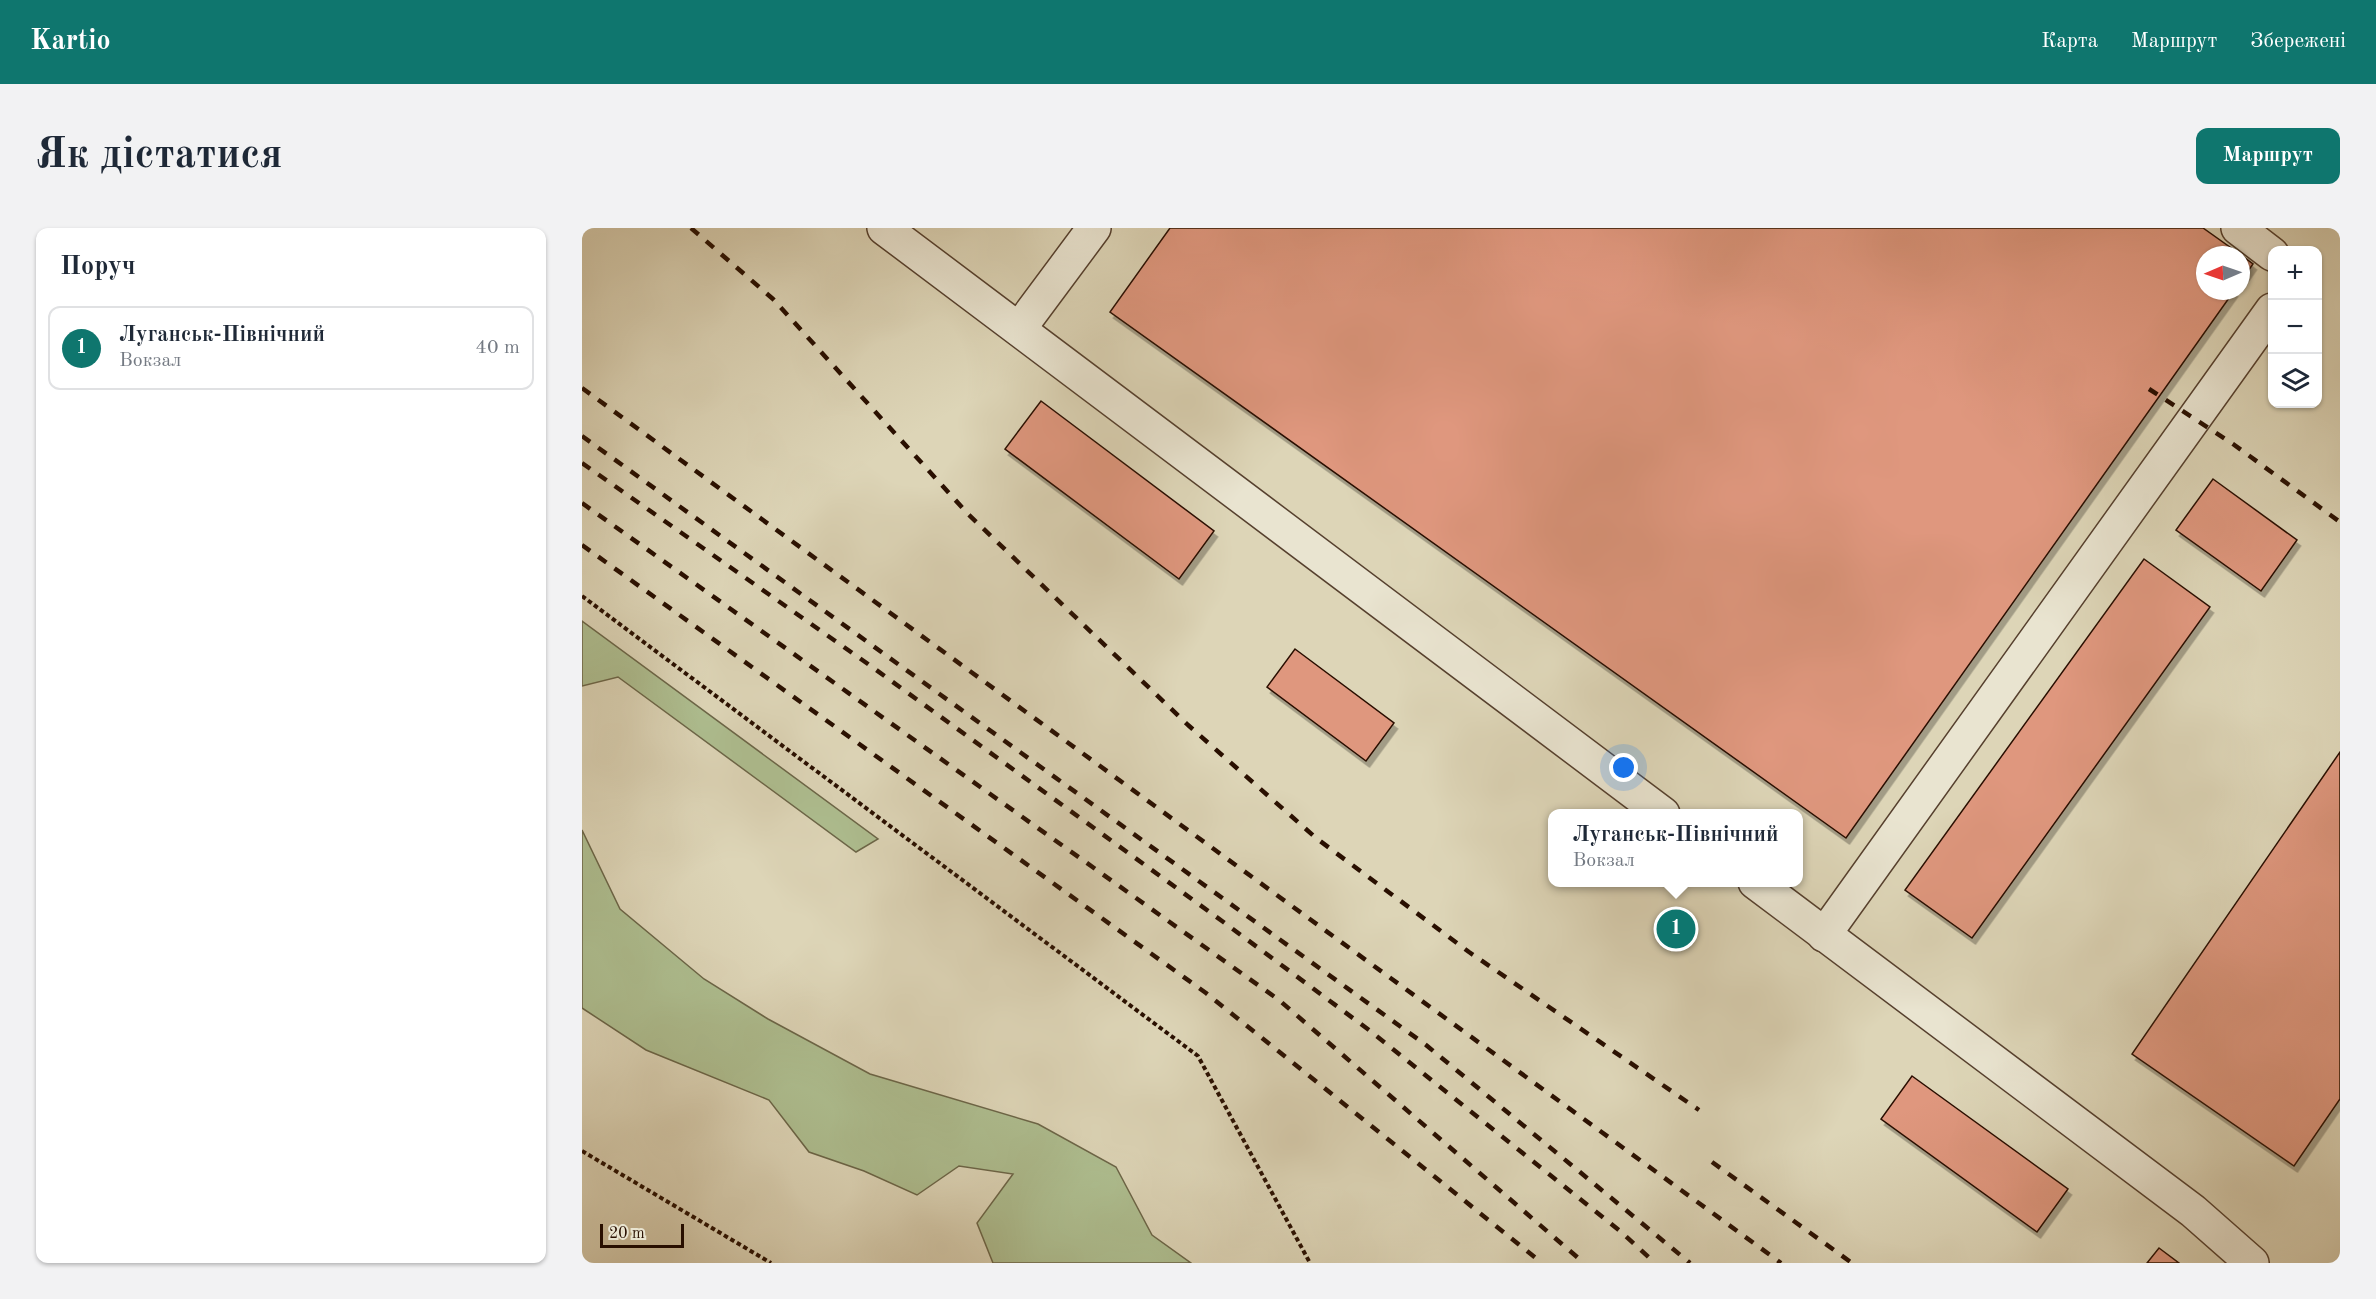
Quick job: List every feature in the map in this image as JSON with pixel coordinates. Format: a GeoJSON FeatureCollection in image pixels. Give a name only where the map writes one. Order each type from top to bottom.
{"type":"FeatureCollection","features":[{"type":"Feature","properties":{"kind":"lane"},"geometry":{"type":"LineString","coordinates":[[884,228],[1658,809]]}},
{"type":"Feature","properties":{"kind":"lane"},"geometry":{"type":"LineString","coordinates":[[1019,329],[1094,228]]}},
{"type":"Feature","properties":{"kind":"lane"},"geometry":{"type":"LineString","coordinates":[[2238,228],[2268,251]]}},
{"type":"Feature","properties":{"kind":"lane"},"geometry":{"type":"LineString","coordinates":[[1824,934],[2268,316]]}},
{"type":"Feature","properties":{"kind":"lane"},"geometry":{"type":"LineString","coordinates":[[1762,887],[2193,1211],[2252,1263]]}},
{"type":"Feature","properties":{"kind":"path"},"geometry":{"type":"LineString","coordinates":[[582,596],[1198,1056],[1310,1263]]}},
{"type":"Feature","properties":{"kind":"path"},"geometry":{"type":"LineString","coordinates":[[582,1151],[771,1263]]}},
{"type":"Feature","properties":{"kind":"green space"},"geometry":{"type":"Polygon","coordinates":[[[582,621],[878,839],[856,852],[618,677],[582,686],[582,621]]]}},
{"type":"Feature","properties":{"kind":"green space"},"geometry":{"type":"Polygon","coordinates":[[[582,830],[620,909],[704,979],[768,1019],[870,1074],[1038,1124],[1116,1167],[1152,1235],[1191,1263],[993,1263],[977,1223],[1013,1174],[959,1166],[917,1195],[864,1171],[809,1152],[769,1100],[646,1050],[582,1008],[582,830]]]}},
{"type":"Feature","properties":{"kind":"building"},"geometry":{"type":"Polygon","coordinates":[[[1170,228],[2203,228],[2228,246],[2196,246],[2196,300],[2228,300],[1846,838],[1110,312],[1170,228]]]}},
{"type":"Feature","properties":{"kind":"building"},"geometry":{"type":"Polygon","coordinates":[[[1041,401],[1214,531],[1179,579],[1005,449],[1041,401]]]}},
{"type":"Feature","properties":{"kind":"building"},"geometry":{"type":"Polygon","coordinates":[[[2213,479],[2297,540],[2261,591],[2176,530],[2213,479]]]}},
{"type":"Feature","properties":{"kind":"building"},"geometry":{"type":"Polygon","coordinates":[[[2144,559],[2210,607],[1972,938],[1905,890],[2144,559]]]}},
{"type":"Feature","properties":{"kind":"building"},"geometry":{"type":"Polygon","coordinates":[[[1295,649],[1394,723],[1366,761],[1267,687],[1295,649]]]}},
{"type":"Feature","properties":{"kind":"building"},"geometry":{"type":"Polygon","coordinates":[[[2340,752],[2340,1099],[2294,1166],[2132,1054],[2340,752]]]}},
{"type":"Feature","properties":{"kind":"building"},"geometry":{"type":"Polygon","coordinates":[[[1912,1076],[2068,1189],[2037,1232],[1881,1119],[1912,1076]]]}},
{"type":"Feature","properties":{"kind":"building"},"geometry":{"type":"Polygon","coordinates":[[[2159,1248],[2179,1263],[2147,1263],[2159,1248]]]}},
{"type":"Feature","properties":{"kind":"railway"},"geometry":{"type":"LineString","coordinates":[[691,228],[773,299],[968,514],[1188,725],[1316,838],[1469,952],[1699,1110]]}},
{"type":"Feature","properties":{"kind":"railway"},"geometry":{"type":"LineString","coordinates":[[582,388],[1781,1263]]}},
{"type":"Feature","properties":{"kind":"railway"},"geometry":{"type":"LineString","coordinates":[[2149,389],[2233,444],[2340,522]]}},
{"type":"Feature","properties":{"kind":"railway"},"geometry":{"type":"LineString","coordinates":[[582,436],[1426,1045],[1690,1263]]}},
{"type":"Feature","properties":{"kind":"railway"},"geometry":{"type":"LineString","coordinates":[[582,463],[868,664],[1369,1030],[1620,1231],[1655,1263]]}},
{"type":"Feature","properties":{"kind":"railway"},"geometry":{"type":"LineString","coordinates":[[582,503],[1279,1000],[1584,1263]]}},
{"type":"Feature","properties":{"kind":"railway"},"geometry":{"type":"LineString","coordinates":[[582,545],[1206,993],[1542,1263]]}},
{"type":"Feature","properties":{"kind":"railway"},"geometry":{"type":"LineString","coordinates":[[1712,1162],[1852,1263]]}},
{"type":"Feature","properties":{"kind":"place","name":"Луганськ-Північний"},"geometry":{"type":"Point","coordinates":[1676,929]}}]}
